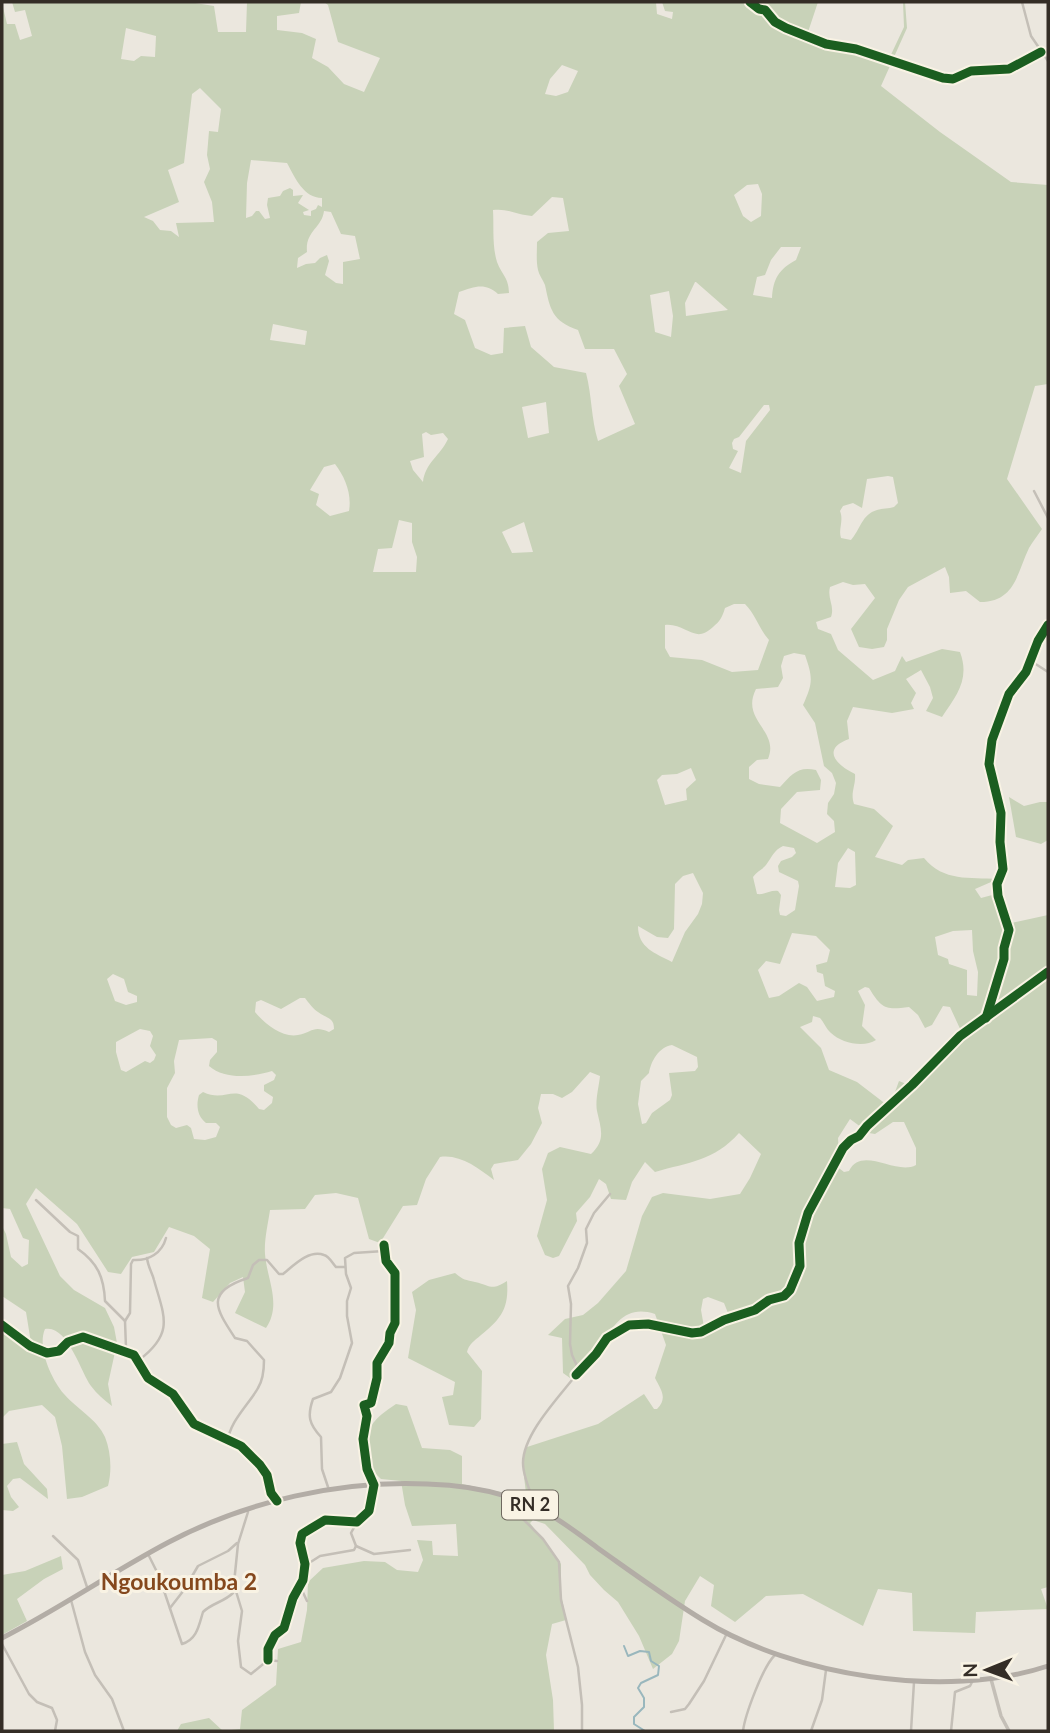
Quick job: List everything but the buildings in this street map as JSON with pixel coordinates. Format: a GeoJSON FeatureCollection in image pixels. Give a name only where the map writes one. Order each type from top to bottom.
{"type":"FeatureCollection","features":[{"type":"Feature","properties":{"kind":"main road","name":"RN 2"},"geometry":{"type":"LineString","coordinates":[[2,1638],[148,1554],[212,1522],[277,1501],[329,1490],[425,1483],[501,1495],[536,1507],[677,1603],[727,1633],[777,1653],[827,1667],[914,1682],[972,1682],[1048,1669]]}},
{"type":"Feature","properties":{"kind":"street"},"geometry":{"type":"LineString","coordinates":[[750,2],[765,10],[775,22],[797,33],[943,78],[953,79],[971,71],[1009,69],[1041,52]]}},
{"type":"Feature","properties":{"kind":"street"},"geometry":{"type":"LineString","coordinates":[[1022,2],[1031,36],[1048,61]]}},
{"type":"Feature","properties":{"kind":"street"},"geometry":{"type":"LineString","coordinates":[[1034,491],[1048,518]]}},
{"type":"Feature","properties":{"kind":"street"},"geometry":{"type":"LineString","coordinates":[[986,1018],[1004,959],[1009,930],[998,896],[997,884],[1003,869],[1001,824],[989,764],[992,740],[1010,694],[1031,661],[1038,641],[1048,625]]}},
{"type":"Feature","properties":{"kind":"street"},"geometry":{"type":"LineString","coordinates":[[1031,661],[1048,672]]}},
{"type":"Feature","properties":{"kind":"street"},"geometry":{"type":"LineString","coordinates":[[536,1507],[523,1468],[524,1454],[530,1438],[607,1338],[629,1325],[648,1324],[692,1333],[701,1332],[724,1320],[755,1310],[769,1300],[785,1296],[800,1266],[799,1243],[808,1213],[843,1148],[859,1136],[960,1036],[1048,972]]}},
{"type":"Feature","properties":{"kind":"street"},"geometry":{"type":"LineString","coordinates":[[576,1375],[578,1368],[572,1356],[569,1331],[571,1304],[568,1286],[587,1243],[586,1229],[594,1213],[610,1194]]}},
{"type":"Feature","properties":{"kind":"street"},"geometry":{"type":"LineString","coordinates":[[36,1200],[70,1232],[78,1236],[78,1249],[94,1264],[106,1287],[105,1301],[125,1321]]}},
{"type":"Feature","properties":{"kind":"street"},"geometry":{"type":"LineString","coordinates":[[123,1350],[126,1348],[125,1321],[130,1312],[131,1264],[133,1260],[147,1258],[163,1248],[166,1238]]}},
{"type":"Feature","properties":{"kind":"street"},"geometry":{"type":"LineString","coordinates":[[384,1244],[386,1261],[395,1273],[395,1323],[389,1343],[377,1363],[377,1378],[371,1403],[364,1408],[367,1416],[363,1439],[367,1469],[374,1485],[369,1511],[353,1527],[351,1537],[356,1546],[374,1554],[410,1550]]}},
{"type":"Feature","properties":{"kind":"street"},"geometry":{"type":"LineString","coordinates":[[329,1490],[322,1469],[321,1437],[311,1427],[309,1413],[313,1399],[331,1392],[340,1378],[352,1343],[347,1316],[347,1301],[351,1288],[345,1258],[348,1254],[384,1251]]}},
{"type":"Feature","properties":{"kind":"street"},"geometry":{"type":"LineString","coordinates":[[229,1441],[231,1428],[258,1389],[264,1360],[247,1341],[236,1338],[216,1306],[220,1297],[235,1282],[248,1278],[253,1265],[259,1260],[267,1260],[279,1275],[298,1260],[319,1255],[328,1257],[336,1267],[345,1267]]}},
{"type":"Feature","properties":{"kind":"street"},"geometry":{"type":"LineString","coordinates":[[139,1360],[155,1348],[160,1340],[165,1316],[154,1279],[148,1269],[147,1258]]}},
{"type":"Feature","properties":{"kind":"street"},"geometry":{"type":"LineString","coordinates":[[2,1325],[30,1346],[47,1353],[59,1351],[68,1342],[83,1337],[134,1355],[148,1378],[173,1394],[194,1424],[241,1446],[260,1465],[277,1501]]}},
{"type":"Feature","properties":{"kind":"street"},"geometry":{"type":"LineString","coordinates":[[523,1503],[520,1509],[522,1518],[552,1550],[559,1562],[561,1600],[578,1667],[582,1731]]}},
{"type":"Feature","properties":{"kind":"street"},"geometry":{"type":"LineString","coordinates":[[148,1554],[182,1644],[185,1644],[196,1636],[202,1612],[226,1600],[233,1593],[239,1541],[249,1509]]}},
{"type":"Feature","properties":{"kind":"street"},"geometry":{"type":"LineString","coordinates":[[305,1571],[305,1558],[300,1543],[302,1534],[325,1520],[357,1522]]}},
{"type":"Feature","properties":{"kind":"street"},"geometry":{"type":"LineString","coordinates":[[53,1536],[78,1560],[88,1590]]}},
{"type":"Feature","properties":{"kind":"street"},"geometry":{"type":"LineString","coordinates":[[170,1608],[198,1566],[228,1551],[239,1541]]}},
{"type":"Feature","properties":{"kind":"street"},"geometry":{"type":"LineString","coordinates":[[268,1660],[268,1649],[275,1635],[284,1628],[307,1564],[320,1556],[350,1552],[356,1546]]}},
{"type":"Feature","properties":{"kind":"street"},"geometry":{"type":"LineString","coordinates":[[300,1587],[307,1601]]}},
{"type":"Feature","properties":{"kind":"street"},"geometry":{"type":"LineString","coordinates":[[234,1588],[242,1611],[238,1642],[241,1667],[251,1674],[268,1660],[277,1661]]}},
{"type":"Feature","properties":{"kind":"street"},"geometry":{"type":"LineString","coordinates":[[71,1600],[85,1652],[95,1675],[112,1699],[124,1731]]}},
{"type":"Feature","properties":{"kind":"street"},"geometry":{"type":"LineString","coordinates":[[671,1712],[685,1709],[689,1704],[704,1681],[727,1633]]}},
{"type":"Feature","properties":{"kind":"street"},"geometry":{"type":"LineString","coordinates":[[2,1644],[29,1694],[37,1702],[52,1708],[57,1720],[55,1731]]}},
{"type":"Feature","properties":{"kind":"street"},"geometry":{"type":"LineString","coordinates":[[743,1731],[756,1688],[771,1658],[777,1653]]}},
{"type":"Feature","properties":{"kind":"street"},"geometry":{"type":"LineString","coordinates":[[811,1731],[822,1700],[827,1667]]}},
{"type":"Feature","properties":{"kind":"street"},"geometry":{"type":"LineString","coordinates":[[991,1679],[1001,1716],[1009,1731]]}},
{"type":"Feature","properties":{"kind":"street"},"geometry":{"type":"LineString","coordinates":[[911,1731],[914,1682]]}},
{"type":"Feature","properties":{"kind":"street"},"geometry":{"type":"LineString","coordinates":[[951,1731],[955,1692],[971,1686],[972,1682]]}},
{"type":"Feature","properties":{"kind":"green space"},"geometry":{"type":"Polygon","coordinates":[[[12,2],[189,2],[214,6],[218,32],[246,32],[247,2],[301,2],[299,13],[277,16],[277,30],[302,33],[316,39],[312,58],[328,67],[344,84],[364,92],[380,58],[338,42],[328,5],[324,2],[656,2],[657,14],[672,19],[673,12],[665,11],[662,2],[750,2],[761,11],[763,2],[818,2],[808,32],[829,45],[866,47],[888,61],[904,27],[905,2],[907,28],[881,86],[1011,182],[1048,185],[1048,384],[1035,386],[1007,479],[1042,529],[1029,548],[1014,584],[1001,597],[980,602],[966,591],[950,593],[945,567],[908,587],[899,600],[887,629],[884,647],[859,647],[851,629],[875,598],[865,584],[843,582],[830,587],[831,617],[816,622],[818,629],[831,634],[838,650],[873,680],[895,671],[902,656],[906,662],[942,649],[960,652],[963,662],[963,679],[942,717],[926,711],[933,698],[921,670],[906,679],[916,693],[911,703],[914,709],[892,713],[853,707],[847,721],[849,739],[835,747],[834,757],[855,774],[854,804],[874,809],[893,826],[875,857],[902,865],[908,860],[924,858],[932,866],[949,875],[998,879],[975,889],[981,898],[996,894],[1007,924],[1048,915],[1048,1587],[1041,1589],[1048,1609],[976,1612],[975,1633],[913,1631],[912,1593],[878,1589],[863,1626],[803,1594],[766,1596],[735,1622],[711,1606],[714,1585],[700,1576],[685,1601],[679,1641],[672,1654],[653,1669],[639,1636],[618,1602],[545,1524],[533,1520],[530,1523],[561,1564],[561,1593],[566,1620],[552,1624],[546,1655],[553,1700],[554,1731],[223,1731],[240,1729],[242,1710],[276,1685],[278,1649],[301,1642],[307,1610],[308,1582],[323,1568],[364,1561],[385,1562],[397,1570],[418,1572],[423,1560],[417,1540],[432,1541],[433,1555],[458,1556],[456,1524],[412,1526],[401,1481],[381,1479],[370,1468],[368,1437],[373,1424],[386,1411],[396,1404],[407,1406],[422,1448],[450,1450],[462,1456],[462,1484],[519,1496],[526,1493],[522,1460],[527,1447],[598,1424],[644,1394],[654,1409],[660,1405],[662,1394],[655,1378],[666,1345],[655,1314],[636,1312],[623,1318],[570,1378],[563,1373],[562,1338],[548,1335],[565,1319],[583,1315],[598,1303],[626,1271],[642,1216],[652,1197],[663,1193],[710,1199],[740,1194],[761,1154],[739,1133],[720,1149],[690,1163],[655,1172],[645,1162],[632,1182],[626,1200],[611,1199],[606,1184],[599,1179],[590,1197],[576,1213],[577,1221],[559,1256],[553,1258],[545,1255],[537,1236],[547,1200],[542,1169],[548,1153],[560,1147],[591,1154],[601,1139],[597,1107],[600,1076],[590,1072],[572,1092],[562,1098],[553,1094],[541,1094],[538,1108],[542,1123],[531,1144],[518,1160],[494,1164],[491,1169],[494,1180],[462,1160],[440,1157],[426,1179],[417,1205],[403,1206],[380,1243],[369,1239],[358,1198],[336,1193],[315,1195],[305,1209],[270,1210],[265,1254],[273,1310],[266,1328],[235,1313],[245,1292],[243,1277],[230,1283],[213,1302],[202,1298],[210,1249],[194,1236],[169,1227],[154,1252],[132,1257],[121,1274],[108,1272],[77,1224],[36,1188],[26,1204],[60,1276],[74,1290],[105,1308],[114,1327],[117,1343],[108,1384],[112,1406],[91,1386],[67,1341],[53,1329],[45,1329],[43,1336],[44,1354],[54,1380],[105,1437],[110,1462],[108,1486],[82,1497],[67,1499],[62,1446],[55,1417],[42,1405],[9,1411],[2,1418],[2,1330],[32,1349],[26,1312],[2,1296],[2,1226],[11,1257],[22,1267],[28,1264],[29,1240],[23,1238],[10,1209],[2,1208],[2,3],[7,24],[15,24],[20,40],[32,36],[25,10],[15,12],[12,2]],[[126,28],[121,59],[134,61],[141,56],[155,57],[156,36],[126,28]],[[562,65],[550,79],[545,94],[556,96],[568,92],[578,71],[562,65]],[[200,88],[192,94],[184,163],[168,170],[179,202],[144,217],[153,221],[160,230],[171,231],[179,237],[176,223],[214,222],[212,202],[204,182],[210,169],[207,155],[209,131],[218,132],[221,109],[200,88]],[[251,160],[246,218],[256,211],[265,219],[270,218],[268,198],[280,196],[290,188],[293,190],[293,196],[303,195],[298,203],[309,210],[303,212],[304,215],[311,216],[311,211],[318,205],[322,207],[322,198],[305,191],[287,163],[251,160]],[[758,184],[747,185],[734,195],[743,216],[751,222],[761,216],[762,194],[758,184]],[[552,197],[532,216],[493,210],[494,243],[495,256],[507,280],[509,293],[498,294],[489,288],[479,287],[459,292],[454,314],[465,320],[475,348],[491,355],[503,353],[504,328],[525,326],[531,347],[554,367],[586,373],[598,441],[635,424],[619,386],[627,374],[614,349],[585,349],[578,330],[563,323],[554,313],[538,270],[537,242],[548,233],[569,231],[563,198],[552,197]],[[324,211],[309,239],[307,252],[298,258],[297,268],[315,263],[327,255],[329,261],[325,275],[336,283],[343,284],[343,262],[360,259],[355,236],[341,234],[331,212],[324,211]],[[781,247],[771,260],[765,275],[757,277],[753,295],[772,298],[778,275],[796,260],[801,247],[781,247]],[[696,282],[685,303],[686,316],[728,310],[696,282]],[[669,291],[650,295],[655,332],[671,337],[673,316],[669,291]],[[273,324],[270,340],[305,345],[307,331],[273,324]],[[546,402],[522,407],[528,438],[549,433],[546,402]],[[764,405],[739,437],[734,439],[733,449],[738,451],[729,468],[741,473],[746,441],[770,410],[769,405],[764,405]],[[443,433],[422,434],[424,457],[410,461],[413,470],[423,482],[424,475],[448,439],[443,433]],[[335,464],[324,467],[310,490],[319,494],[316,505],[330,516],[349,511],[347,486],[335,464]],[[893,477],[867,479],[862,508],[853,503],[843,506],[840,511],[841,538],[851,540],[868,515],[879,509],[894,507],[898,503],[893,477]],[[399,520],[392,548],[378,549],[373,572],[416,572],[417,557],[412,542],[412,523],[399,520]],[[524,522],[502,532],[512,553],[533,552],[524,522]],[[734,604],[725,608],[722,617],[713,627],[701,634],[665,625],[665,648],[670,657],[702,660],[732,672],[758,670],[769,640],[752,613],[745,604],[734,604]],[[794,653],[784,656],[781,666],[783,678],[778,687],[756,689],[752,700],[756,718],[769,740],[770,749],[768,759],[757,760],[749,767],[749,779],[759,784],[780,787],[796,772],[804,769],[816,770],[821,780],[820,790],[797,792],[781,809],[780,823],[817,843],[835,832],[834,821],[827,814],[828,803],[834,794],[836,783],[832,773],[824,766],[815,723],[803,705],[811,680],[805,655],[794,653]],[[691,768],[677,774],[662,775],[657,780],[665,805],[687,800],[686,789],[696,780],[691,768]],[[783,846],[753,877],[757,894],[778,891],[781,895],[780,915],[786,916],[795,910],[799,886],[798,881],[779,872],[778,866],[781,861],[796,853],[794,848],[783,846]],[[848,848],[838,863],[835,887],[850,888],[856,885],[855,852],[848,848]],[[693,873],[683,876],[675,884],[674,929],[668,938],[657,937],[638,926],[644,945],[672,962],[685,932],[702,904],[703,893],[693,873]],[[972,930],[953,931],[935,937],[938,955],[948,959],[949,964],[967,970],[967,995],[977,996],[978,972],[972,930]],[[792,933],[780,964],[766,961],[758,970],[769,998],[779,996],[799,983],[807,987],[817,1001],[834,997],[835,991],[825,986],[823,974],[817,972],[816,965],[827,962],[830,950],[816,936],[792,933]],[[113,974],[107,979],[115,1001],[126,1005],[137,1002],[137,996],[128,992],[124,979],[113,974]],[[865,987],[858,991],[865,1005],[862,1026],[876,1040],[865,1044],[846,1042],[831,1033],[820,1018],[813,1016],[812,1022],[800,1027],[821,1048],[829,1070],[857,1082],[887,1105],[891,1103],[899,1081],[909,1085],[930,1068],[962,1033],[950,1007],[943,1006],[932,1025],[925,1028],[918,1015],[909,1007],[889,1008],[881,1004],[869,988],[865,987]],[[305,998],[281,1009],[261,1000],[256,1002],[255,1012],[268,1025],[286,1034],[298,1035],[316,1029],[329,1032],[334,1029],[331,1020],[316,1011],[305,998]],[[140,1029],[116,1042],[121,1070],[126,1072],[145,1061],[150,1063],[156,1055],[150,1046],[153,1036],[150,1031],[140,1029]],[[212,1038],[179,1040],[174,1061],[175,1073],[167,1088],[167,1117],[176,1128],[187,1125],[191,1128],[194,1139],[216,1137],[220,1127],[216,1123],[206,1123],[199,1114],[199,1095],[203,1092],[219,1096],[243,1095],[264,1110],[272,1103],[273,1097],[264,1091],[264,1085],[274,1080],[276,1075],[272,1071],[248,1076],[223,1074],[209,1066],[210,1060],[217,1052],[217,1041],[212,1038]],[[672,1045],[656,1055],[649,1073],[641,1081],[638,1104],[642,1124],[670,1100],[672,1095],[669,1073],[695,1071],[698,1067],[697,1057],[672,1045]],[[850,1119],[838,1138],[839,1155],[835,1165],[844,1172],[862,1161],[899,1167],[916,1165],[916,1148],[904,1122],[893,1122],[875,1134],[869,1133],[850,1119]],[[708,1297],[703,1299],[701,1310],[704,1327],[730,1318],[724,1303],[708,1297]]]}},
{"type":"Feature","properties":{"kind":"green space"},"geometry":{"type":"Polygon","coordinates":[[[1009,797],[1024,806],[1048,802],[1048,840],[1041,844],[1016,837],[1009,797]]]}},
{"type":"Feature","properties":{"kind":"green space"},"geometry":{"type":"Polygon","coordinates":[[[455,1273],[491,1287],[507,1281],[507,1298],[503,1312],[472,1343],[467,1352],[482,1371],[481,1419],[474,1427],[449,1425],[442,1397],[453,1395],[455,1382],[408,1358],[416,1310],[412,1292],[429,1280],[455,1273]]]}},
{"type":"Feature","properties":{"kind":"green space"},"geometry":{"type":"Polygon","coordinates":[[[17,1442],[24,1464],[47,1489],[48,1499],[20,1478],[13,1479],[7,1486],[19,1507],[13,1511],[2,1510],[2,1444],[17,1442]]]}},
{"type":"Feature","properties":{"kind":"green space"},"geometry":{"type":"Polygon","coordinates":[[[61,1556],[63,1569],[17,1599],[27,1621],[2,1635],[2,1575],[25,1571],[61,1556]]]}},
{"type":"Feature","properties":{"kind":"green space"},"geometry":{"type":"Polygon","coordinates":[[[209,1718],[223,1731],[177,1731],[181,1724],[209,1718]]]}},
{"type":"Feature","properties":{"kind":"waterway"},"geometry":{"type":"LineString","coordinates":[[624,1646],[628,1656],[640,1651],[649,1652],[651,1661],[659,1666],[658,1675],[641,1683],[638,1688],[644,1698],[644,1707],[634,1717],[634,1724],[645,1731]]}},
{"type":"Feature","properties":{"kind":"cycle path"},"geometry":{"type":"LineString","coordinates":[[750,2],[765,10],[775,22],[826,44],[856,49],[943,78],[953,79],[971,71],[1009,69],[1041,52]]}},
{"type":"Feature","properties":{"kind":"cycle path"},"geometry":{"type":"LineString","coordinates":[[986,1018],[1004,959],[1009,930],[998,896],[997,884],[1003,869],[1001,813],[989,764],[992,740],[1009,694],[1026,672],[1038,641],[1048,625]]}},
{"type":"Feature","properties":{"kind":"cycle path"},"geometry":{"type":"LineString","coordinates":[[576,1375],[607,1338],[629,1325],[648,1324],[692,1333],[701,1332],[724,1320],[755,1310],[769,1300],[784,1296],[790,1290],[800,1266],[799,1243],[808,1213],[843,1148],[859,1136],[960,1036],[1048,972]]}},
{"type":"Feature","properties":{"kind":"cycle path"},"geometry":{"type":"LineString","coordinates":[[268,1660],[268,1649],[275,1635],[284,1628],[293,1598],[303,1580],[305,1564],[300,1543],[302,1534],[325,1520],[357,1522],[369,1511],[374,1485],[367,1469],[363,1439],[367,1416],[364,1405],[371,1403],[377,1378],[377,1363],[389,1343],[395,1323],[395,1273],[386,1261],[384,1245]]}},
{"type":"Feature","properties":{"kind":"cycle path"},"geometry":{"type":"LineString","coordinates":[[2,1325],[30,1346],[47,1353],[59,1351],[68,1342],[83,1337],[134,1355],[148,1378],[173,1394],[194,1424],[241,1446],[260,1465],[277,1501]]}},
{"type":"Feature","properties":{"kind":"district","name":"Ngoukoumba 2"},"geometry":{"type":"Point","coordinates":[179,1582]}}]}
